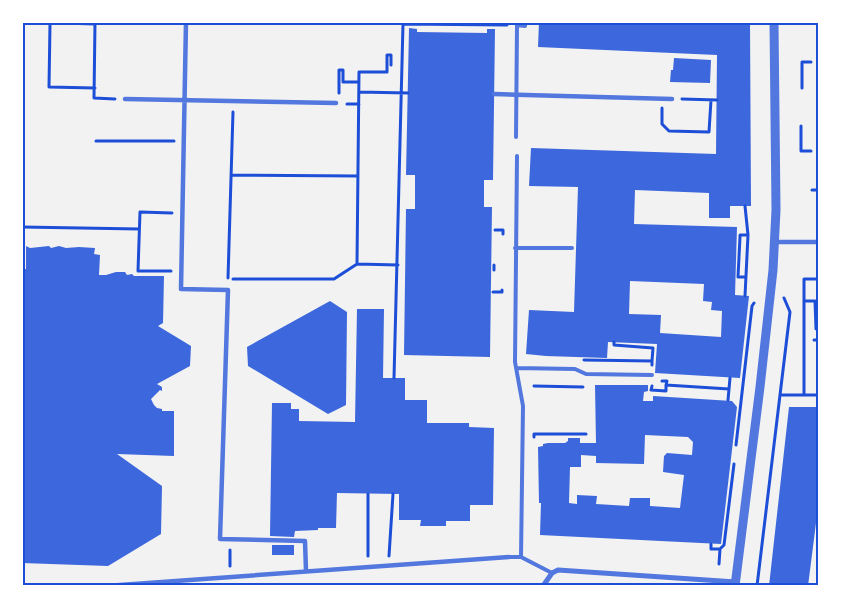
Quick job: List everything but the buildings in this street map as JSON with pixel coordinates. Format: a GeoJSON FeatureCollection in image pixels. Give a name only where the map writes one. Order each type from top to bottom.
{"type":"FeatureCollection","features":[{"type":"Feature","properties":{"kind":"street"},"geometry":{"type":"LineString","coordinates":[[186,22],[182,289],[228,290],[220,540],[305,541],[306,571]]}},
{"type":"Feature","properties":{"kind":"street"},"geometry":{"type":"LineString","coordinates":[[543,586],[552,573],[560,570],[736,584],[760,387],[774,242],[776,191],[774,22]]}},
{"type":"Feature","properties":{"kind":"street"},"geometry":{"type":"LineString","coordinates":[[494,94],[672,99]]}},
{"type":"Feature","properties":{"kind":"street"},"geometry":{"type":"LineString","coordinates":[[124,99],[336,104]]}},
{"type":"Feature","properties":{"kind":"street"},"geometry":{"type":"LineString","coordinates":[[774,242],[818,242]]}},
{"type":"Feature","properties":{"kind":"street"},"geometry":{"type":"LineString","coordinates":[[106,586],[509,557]]}},
{"type":"Feature","properties":{"kind":"lane"},"geometry":{"type":"LineString","coordinates":[[516,137],[517,26],[525,26],[525,22]]}},
{"type":"Feature","properties":{"kind":"lane"},"geometry":{"type":"LineString","coordinates":[[518,156],[515,248],[516,368],[523,406],[521,558]]}},
{"type":"Feature","properties":{"kind":"lane"},"geometry":{"type":"LineString","coordinates":[[515,248],[572,248]]}},
{"type":"Feature","properties":{"kind":"lane"},"geometry":{"type":"LineString","coordinates":[[516,368],[575,369],[586,374],[652,375]]}},
{"type":"Feature","properties":{"kind":"lane"},"geometry":{"type":"LineString","coordinates":[[509,557],[521,558],[552,573]]}},
{"type":"Feature","properties":{"kind":"path"},"geometry":{"type":"LineString","coordinates":[[30,22],[50,24],[95,23],[94,98],[124,99]]}},
{"type":"Feature","properties":{"kind":"path"},"geometry":{"type":"LineString","coordinates":[[50,24],[49,87],[95,88]]}},
{"type":"Feature","properties":{"kind":"path"},"geometry":{"type":"LineString","coordinates":[[394,378],[403,24],[503,24],[517,26]]}},
{"type":"Feature","properties":{"kind":"path"},"geometry":{"type":"LineString","coordinates":[[357,264],[359,72],[387,72],[387,55],[391,55],[391,65]]}},
{"type":"Feature","properties":{"kind":"path"},"geometry":{"type":"LineString","coordinates":[[802,88],[802,62],[811,62]]}},
{"type":"Feature","properties":{"kind":"path"},"geometry":{"type":"LineString","coordinates":[[328,103],[328,93],[339,93],[339,70],[343,70],[343,82],[359,82]]}},
{"type":"Feature","properties":{"kind":"path"},"geometry":{"type":"LineString","coordinates":[[359,92],[408,93]]}},
{"type":"Feature","properties":{"kind":"path"},"geometry":{"type":"LineString","coordinates":[[662,98],[662,124],[669,131],[709,132],[710,100]]}},
{"type":"Feature","properties":{"kind":"path"},"geometry":{"type":"LineString","coordinates":[[672,99],[717,100]]}},
{"type":"Feature","properties":{"kind":"path"},"geometry":{"type":"LineString","coordinates":[[229,266],[234,101]]}},
{"type":"Feature","properties":{"kind":"path"},"geometry":{"type":"LineString","coordinates":[[342,104],[358,104]]}},
{"type":"Feature","properties":{"kind":"path"},"geometry":{"type":"LineString","coordinates":[[801,126],[801,151],[811,151]]}},
{"type":"Feature","properties":{"kind":"path"},"geometry":{"type":"LineString","coordinates":[[96,141],[184,141]]}},
{"type":"Feature","properties":{"kind":"path"},"geometry":{"type":"LineString","coordinates":[[231,175],[358,176]]}},
{"type":"Feature","properties":{"kind":"path"},"geometry":{"type":"LineString","coordinates":[[812,190],[818,190]]}},
{"type":"Feature","properties":{"kind":"path"},"geometry":{"type":"LineString","coordinates":[[745,206],[748,235],[745,296]]}},
{"type":"Feature","properties":{"kind":"path"},"geometry":{"type":"LineString","coordinates":[[182,271],[138,271],[140,212],[183,213]]}},
{"type":"Feature","properties":{"kind":"path"},"geometry":{"type":"LineString","coordinates":[[22,227],[140,229]]}},
{"type":"Feature","properties":{"kind":"path"},"geometry":{"type":"LineString","coordinates":[[494,230],[503,230],[503,234]]}},
{"type":"Feature","properties":{"kind":"path"},"geometry":{"type":"LineString","coordinates":[[746,278],[738,277],[738,255],[740,234],[748,235]]}},
{"type":"Feature","properties":{"kind":"path"},"geometry":{"type":"LineString","coordinates":[[228,279],[334,279],[357,264],[398,265]]}},
{"type":"Feature","properties":{"kind":"path"},"geometry":{"type":"LineString","coordinates":[[804,395],[804,279],[818,279]]}},
{"type":"Feature","properties":{"kind":"path"},"geometry":{"type":"LineString","coordinates":[[493,292],[502,292],[502,287]]}},
{"type":"Feature","properties":{"kind":"path"},"geometry":{"type":"LineString","coordinates":[[804,300],[815,301],[816,329],[818,329]]}},
{"type":"Feature","properties":{"kind":"path"},"geometry":{"type":"LineString","coordinates":[[757,586],[790,312]]}},
{"type":"Feature","properties":{"kind":"path"},"geometry":{"type":"LineString","coordinates":[[614,342],[614,346],[653,348],[652,361]]}},
{"type":"Feature","properties":{"kind":"path"},"geometry":{"type":"LineString","coordinates":[[614,361],[626,360]]}},
{"type":"Feature","properties":{"kind":"path"},"geometry":{"type":"LineString","coordinates":[[728,400],[730,378]]}},
{"type":"Feature","properties":{"kind":"path"},"geometry":{"type":"LineString","coordinates":[[657,390],[666,391],[667,381],[662,381]]}},
{"type":"Feature","properties":{"kind":"path"},"geometry":{"type":"LineString","coordinates":[[666,385],[729,389]]}},
{"type":"Feature","properties":{"kind":"path"},"geometry":{"type":"LineString","coordinates":[[534,386],[586,387]]}},
{"type":"Feature","properties":{"kind":"path"},"geometry":{"type":"LineString","coordinates":[[781,395],[818,395]]}},
{"type":"Feature","properties":{"kind":"path"},"geometry":{"type":"LineString","coordinates":[[534,444],[534,434],[586,434]]}},
{"type":"Feature","properties":{"kind":"path"},"geometry":{"type":"LineString","coordinates":[[367,567],[368,494]]}},
{"type":"Feature","properties":{"kind":"path"},"geometry":{"type":"LineString","coordinates":[[389,565],[393,494]]}},
{"type":"Feature","properties":{"kind":"path"},"geometry":{"type":"LineString","coordinates":[[711,544],[711,549],[720,549],[720,561]]}},
{"type":"Feature","properties":{"kind":"path"},"geometry":{"type":"LineString","coordinates":[[754,563],[760,564]]}}]}
